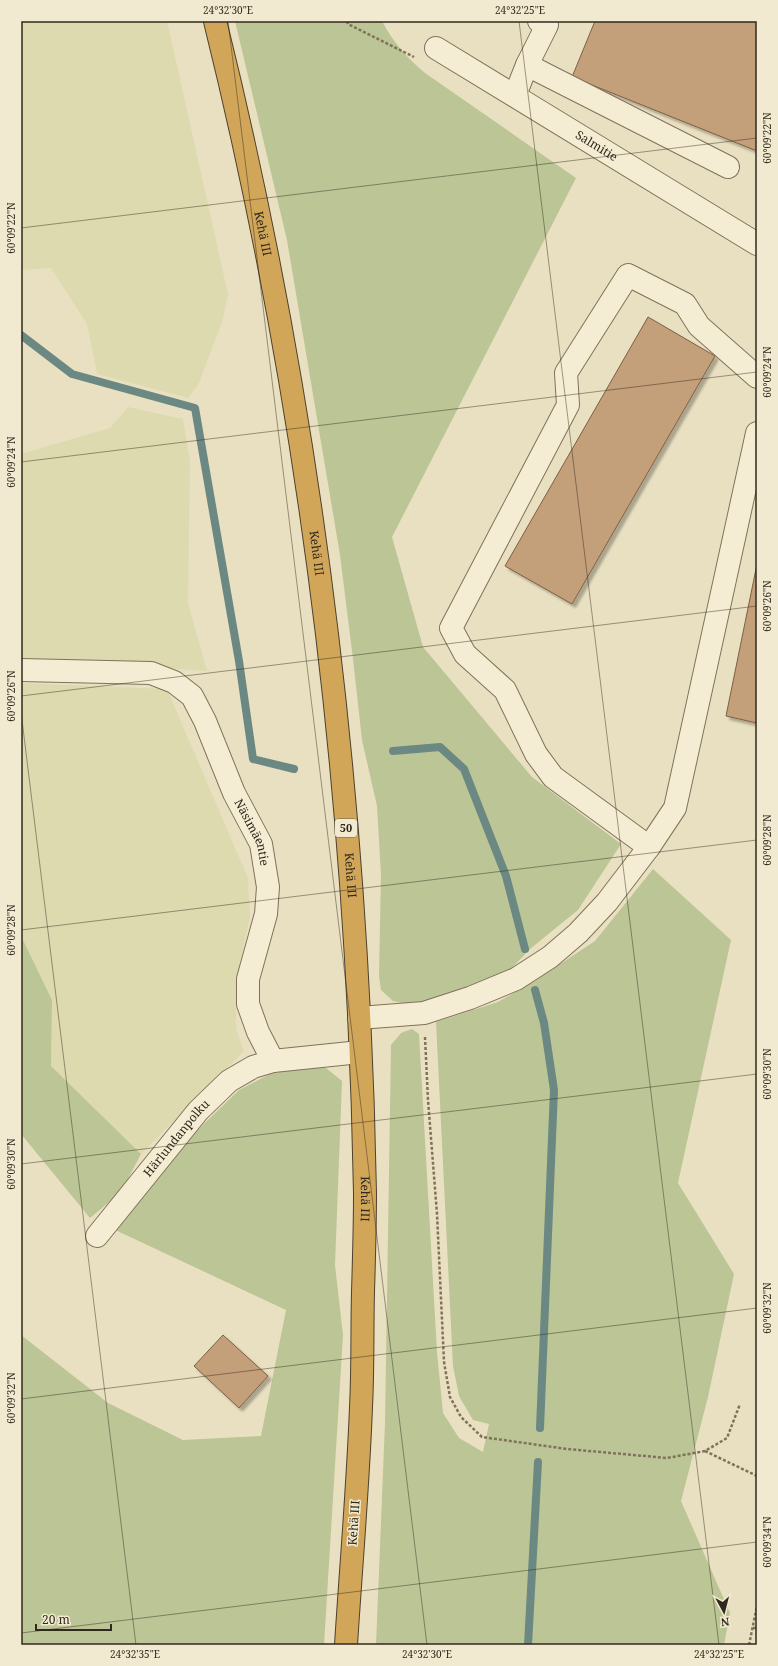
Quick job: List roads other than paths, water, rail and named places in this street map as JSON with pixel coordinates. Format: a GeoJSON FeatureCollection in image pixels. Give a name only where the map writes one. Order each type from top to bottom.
{"type":"FeatureCollection","features":[{"type":"Feature","properties":{"kind":"highway","name":"Kehä III"},"geometry":{"type":"LineString","coordinates":[[215,21],[231,86],[271,277],[311,505],[329,646],[348,842],[359,1018],[365,1197],[361,1407],[346,1645]]}},
{"type":"Feature","properties":{"kind":"street"},"geometry":{"type":"LineString","coordinates":[[515,95],[547,25],[539,21]]}},
{"type":"Feature","properties":{"kind":"street","name":"Salmitie"},"geometry":{"type":"LineString","coordinates":[[428,54],[515,95],[757,244]]}},
{"type":"Feature","properties":{"kind":"street"},"geometry":{"type":"LineString","coordinates":[[528,65],[728,167]]}},
{"type":"Feature","properties":{"kind":"street"},"geometry":{"type":"LineString","coordinates":[[649,847],[553,777],[536,754],[505,690],[464,654],[451,628],[568,405],[566,373],[628,275],[685,304],[699,326],[757,377]]}},
{"type":"Feature","properties":{"kind":"street"},"geometry":{"type":"LineString","coordinates":[[359,1018],[424,1012],[470,998],[516,978],[550,957],[578,933],[607,902],[649,847],[675,808],[757,433]]}},
{"type":"Feature","properties":{"kind":"street","name":"Näsimäentie"},"geometry":{"type":"LineString","coordinates":[[21,670],[151,673],[174,682],[192,696],[205,721],[234,793],[261,844],[268,887],[266,914],[248,979],[248,1004],[258,1032],[273,1060]]}},
{"type":"Feature","properties":{"kind":"street"},"geometry":{"type":"LineString","coordinates":[[273,1060],[360,1052]]}},
{"type":"Feature","properties":{"kind":"street","name":"Härlundanpolku"},"geometry":{"type":"LineString","coordinates":[[96,1236],[198,1111],[229,1081],[254,1067],[273,1060]]}},
{"type":"Feature","properties":{"kind":"waterway"},"geometry":{"type":"LineString","coordinates":[[21,335],[72,374],[195,408],[239,661],[253,759],[294,769]]}},
{"type":"Feature","properties":{"kind":"waterway"},"geometry":{"type":"LineString","coordinates":[[393,751],[440,747],[464,769],[506,876],[525,949]]}},
{"type":"Feature","properties":{"kind":"waterway"},"geometry":{"type":"LineString","coordinates":[[535,990],[544,1023],[554,1090],[540,1428]]}},
{"type":"Feature","properties":{"kind":"waterway"},"geometry":{"type":"LineString","coordinates":[[528,1645],[538,1462]]}}]}
